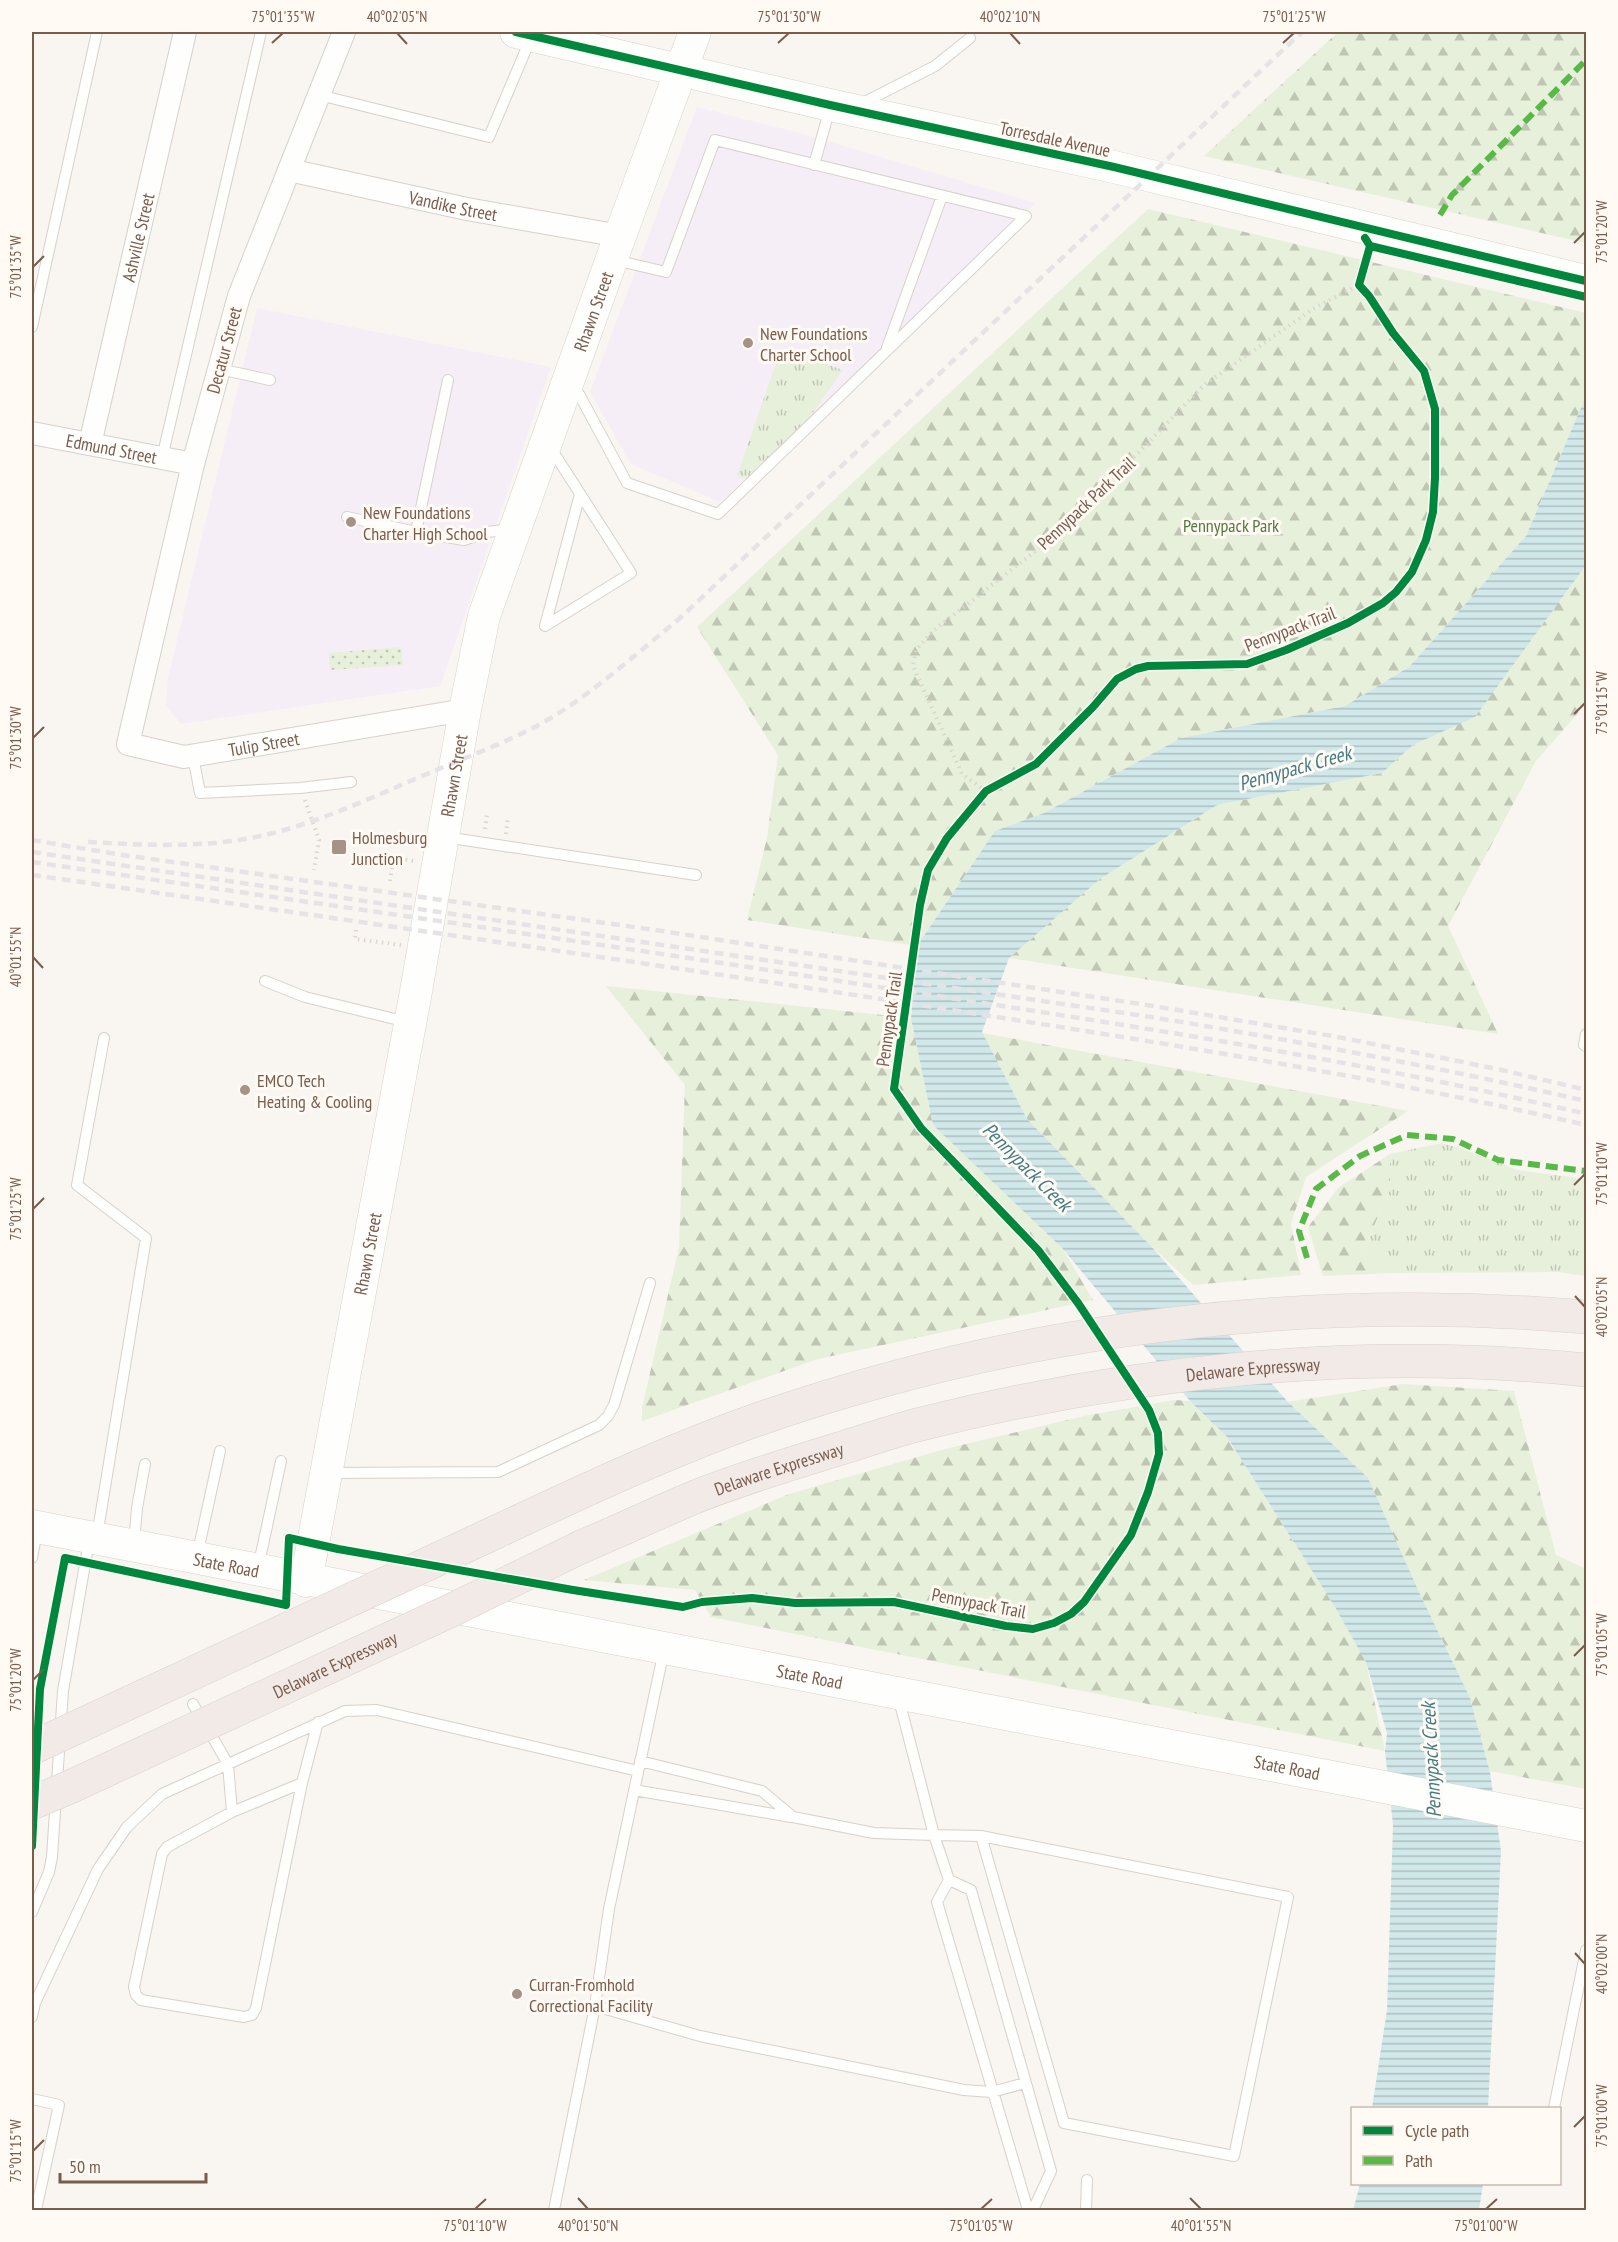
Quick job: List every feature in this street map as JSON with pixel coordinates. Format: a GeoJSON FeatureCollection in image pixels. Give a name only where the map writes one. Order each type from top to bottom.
{"type":"FeatureCollection","features":[{"type":"Feature","properties":{"kind":"highway"},"geometry":{"type":"LineString","coordinates":[[32,1748],[636,1466],[758,1420],[909,1373],[1033,1345],[1105,1332],[1264,1314],[1409,1308],[1587,1317]]}},
{"type":"Feature","properties":{"kind":"highway","name":"Delaware Expressway"},"geometry":{"type":"LineString","coordinates":[[32,1803],[443,1614],[581,1547],[696,1497],[780,1467],[916,1425],[1119,1382],[1255,1369],[1354,1362],[1450,1361],[1587,1370]]}},
{"type":"Feature","properties":{"kind":"main road","name":"Rhawn Street"},"geometry":{"type":"LineString","coordinates":[[306,1581],[484,616],[615,247],[695,32]]}},
{"type":"Feature","properties":{"kind":"main road","name":"Torresdale Avenue"},"geometry":{"type":"LineString","coordinates":[[524,33],[840,107],[1114,167],[1587,281]]}},
{"type":"Feature","properties":{"kind":"main road","name":"State Road"},"geometry":{"type":"LineString","coordinates":[[35,1527],[664,1650],[1359,1780],[1587,1826]]}},
{"type":"Feature","properties":{"kind":"street","name":"Ashville Street"},"geometry":{"type":"LineString","coordinates":[[90,444],[185,32]]}},
{"type":"Feature","properties":{"kind":"street","name":"Decatur Street"},"geometry":{"type":"LineString","coordinates":[[142,680],[193,464],[239,296],[344,32]]}},
{"type":"Feature","properties":{"kind":"street","name":"Vandike Street"},"geometry":{"type":"LineString","coordinates":[[288,170],[467,209],[615,247]]}},
{"type":"Feature","properties":{"kind":"street","name":"Edmund Street"},"geometry":{"type":"LineString","coordinates":[[32,433],[193,464]]}},
{"type":"Feature","properties":{"kind":"street","name":"Tulip Street"},"geometry":{"type":"LineString","coordinates":[[142,680],[128,744],[184,758],[465,710]]}},
{"type":"Feature","properties":{"kind":"lane"},"geometry":{"type":"LineString","coordinates":[[32,327],[97,32]]}},
{"type":"Feature","properties":{"kind":"lane"},"geometry":{"type":"LineString","coordinates":[[162,458],[261,32]]}},
{"type":"Feature","properties":{"kind":"lane"},"geometry":{"type":"LineString","coordinates":[[318,95],[489,137],[524,33]]}},
{"type":"Feature","properties":{"kind":"lane"},"geometry":{"type":"LineString","coordinates":[[814,165],[840,107],[935,66],[970,38]]}},
{"type":"Feature","properties":{"kind":"lane"},"geometry":{"type":"LineString","coordinates":[[570,376],[627,483],[718,514],[1026,216],[715,141],[666,272],[615,247]]}},
{"type":"Feature","properties":{"kind":"lane"},"geometry":{"type":"LineString","coordinates":[[886,352],[942,196]]}},
{"type":"Feature","properties":{"kind":"lane"},"geometry":{"type":"LineString","coordinates":[[219,369],[270,380]]}},
{"type":"Feature","properties":{"kind":"lane"},"geometry":{"type":"LineString","coordinates":[[416,532],[448,380]]}},
{"type":"Feature","properties":{"kind":"lane"},"geometry":{"type":"LineString","coordinates":[[546,442],[580,494],[631,573],[544,626],[580,494]]}},
{"type":"Feature","properties":{"kind":"lane"},"geometry":{"type":"LineString","coordinates":[[346,517],[464,540],[488,532],[515,528]]}},
{"type":"Feature","properties":{"kind":"lane"},"geometry":{"type":"LineString","coordinates":[[193,756],[200,793],[300,788],[351,782]]}},
{"type":"Feature","properties":{"kind":"lane"},"geometry":{"type":"LineString","coordinates":[[442,837],[696,876]]}},
{"type":"Feature","properties":{"kind":"lane"},"geometry":{"type":"LineString","coordinates":[[265,981],[305,997],[410,1023]]}},
{"type":"Feature","properties":{"kind":"lane"},"geometry":{"type":"LineString","coordinates":[[1587,1034],[1584,1045],[1587,1046]]}},
{"type":"Feature","properties":{"kind":"lane"},"geometry":{"type":"LineString","coordinates":[[32,1912],[49,1872],[52,1857],[63,1691],[93,1538],[146,1238],[77,1185],[104,1038]]}},
{"type":"Feature","properties":{"kind":"lane"},"geometry":{"type":"LineString","coordinates":[[327,1473],[498,1472],[599,1425],[614,1405],[650,1283]]}},
{"type":"Feature","properties":{"kind":"lane"},"geometry":{"type":"LineString","coordinates":[[196,1559],[220,1450]]}},
{"type":"Feature","properties":{"kind":"lane"},"geometry":{"type":"LineString","coordinates":[[257,1571],[281,1461]]}},
{"type":"Feature","properties":{"kind":"lane"},"geometry":{"type":"LineString","coordinates":[[134,1546],[137,1508],[145,1464]]}},
{"type":"Feature","properties":{"kind":"lane"},"geometry":{"type":"LineString","coordinates":[[32,1558],[35,1527]]}},
{"type":"Feature","properties":{"kind":"lane"},"geometry":{"type":"LineString","coordinates":[[554,2211],[596,2006],[609,1909],[664,1650]]}},
{"type":"Feature","properties":{"kind":"lane"},"geometry":{"type":"LineString","coordinates":[[898,1694],[934,1835],[949,1880],[937,1902],[1028,2211]]}},
{"type":"Feature","properties":{"kind":"lane"},"geometry":{"type":"LineString","coordinates":[[193,1704],[228,1764],[232,1812]]}},
{"type":"Feature","properties":{"kind":"lane"},"geometry":{"type":"LineString","coordinates":[[32,2018],[35,2003],[98,1869],[128,1827],[162,1794],[345,1711],[378,1710],[762,1791],[793,1817]]}},
{"type":"Feature","properties":{"kind":"lane"},"geometry":{"type":"LineString","coordinates":[[302,1783],[232,1812],[172,1842],[162,1854],[134,1987],[136,1995],[141,2000],[244,2017],[252,2015],[256,2008],[302,1783],[318,1722]]}},
{"type":"Feature","properties":{"kind":"lane"},"geometry":{"type":"LineString","coordinates":[[634,1790],[874,1833],[981,1836],[1288,1897],[1234,2156],[1064,2123],[981,1836]]}},
{"type":"Feature","properties":{"kind":"lane"},"geometry":{"type":"LineString","coordinates":[[949,1880],[971,1890],[1051,2171],[1033,2211]]}},
{"type":"Feature","properties":{"kind":"lane"},"geometry":{"type":"LineString","coordinates":[[1555,2107],[1581,2003],[1587,1950]]}},
{"type":"Feature","properties":{"kind":"lane"},"geometry":{"type":"LineString","coordinates":[[596,2006],[666,2027],[735,2043],[964,2090],[992,2092],[1025,2083]]}},
{"type":"Feature","properties":{"kind":"lane"},"geometry":{"type":"LineString","coordinates":[[32,2098],[59,2105],[36,2211]]}},
{"type":"Feature","properties":{"kind":"lane"},"geometry":{"type":"LineString","coordinates":[[1086,2211],[1087,2180]]}},
{"type":"Feature","properties":{"kind":"path"},"geometry":{"type":"LineString","coordinates":[[1361,287],[1362,276]]}},
{"type":"Feature","properties":{"kind":"path"},"geometry":{"type":"LineString","coordinates":[[979,798],[996,786]]}},
{"type":"Feature","properties":{"kind":"path"},"geometry":{"type":"LineString","coordinates":[[300,788],[319,840],[314,870]]}},
{"type":"Feature","properties":{"kind":"path"},"geometry":{"type":"LineString","coordinates":[[390,881],[393,858],[412,861]]}},
{"type":"Feature","properties":{"kind":"path"},"geometry":{"type":"LineString","coordinates":[[356,930],[355,939],[395,945]]}},
{"type":"Feature","properties":{"kind":"shaded area","name":"New Foundations Charter School"},"geometry":{"type":"Polygon","coordinates":[[[697,107],[800,133],[1036,203],[720,502],[631,464],[590,392],[697,107]]]}},
{"type":"Feature","properties":{"kind":"shaded area","name":"New Foundations Charter High School"},"geometry":{"type":"Polygon","coordinates":[[[257,308],[551,367],[440,686],[181,724],[166,705],[168,678],[257,308]]]}},
{"type":"Feature","properties":{"kind":"green space"},"geometry":{"type":"Polygon","coordinates":[[[1338,32],[1586,32],[1586,243],[1204,156],[1338,32]]]}},
{"type":"Feature","properties":{"kind":"green space","name":"Pennypack Park"},"geometry":{"type":"Polygon","coordinates":[[[1148,209],[1586,313],[1586,396],[1526,536],[1409,667],[1345,706],[1181,738],[1044,813],[996,831],[917,946],[747,920],[767,838],[778,755],[697,627],[1148,209]]]}},
{"type":"Feature","properties":{"kind":"green space"},"geometry":{"type":"Polygon","coordinates":[[[781,349],[843,370],[781,458],[755,483],[737,475],[781,349]]]}},
{"type":"Feature","properties":{"kind":"green space"},"geometry":{"type":"Polygon","coordinates":[[[1586,565],[1586,704],[1536,761],[1448,926],[1498,1034],[1009,958],[1100,879],[1217,805],[1382,773],[1413,745],[1474,717],[1586,565]]]}},
{"type":"Feature","properties":{"kind":"green space"},"geometry":{"type":"Polygon","coordinates":[[[401,647],[403,665],[330,670],[329,653],[401,647]]]}},
{"type":"Feature","properties":{"kind":"green space"},"geometry":{"type":"Polygon","coordinates":[[[606,986],[911,1018],[933,1125],[1062,1248],[1093,1300],[818,1359],[642,1421],[642,1408],[679,1247],[685,1085],[606,986]]]}},
{"type":"Feature","properties":{"kind":"green space"},"geometry":{"type":"Polygon","coordinates":[[[982,1033],[1408,1111],[1306,1177],[1291,1224],[1301,1275],[1193,1285],[1151,1246],[1027,1119],[982,1033]]]}},
{"type":"Feature","properties":{"kind":"green space"},"geometry":{"type":"Polygon","coordinates":[[[1441,1143],[1517,1170],[1586,1179],[1586,1276],[1558,1272],[1391,1273],[1363,1250],[1390,1190],[1390,1154],[1441,1143]]]}},
{"type":"Feature","properties":{"kind":"green space"},"geometry":{"type":"Polygon","coordinates":[[[1390,1154],[1390,1190],[1363,1250],[1391,1273],[1323,1276],[1308,1227],[1338,1188],[1390,1154]]]}},
{"type":"Feature","properties":{"kind":"green space"},"geometry":{"type":"Polygon","coordinates":[[[1403,1384],[1514,1391],[1556,1555],[1586,1569],[1586,1789],[1490,1771],[1470,1698],[1418,1590],[1287,1402],[1403,1384]]]}},
{"type":"Feature","properties":{"kind":"green space"},"geometry":{"type":"Polygon","coordinates":[[[1174,1400],[1190,1401],[1227,1437],[1335,1607],[1366,1662],[1385,1751],[711,1617],[695,1590],[584,1580],[789,1494],[945,1449],[1084,1416],[1174,1400]]]}},
{"type":"Feature","properties":{"kind":"water","name":"Pennypack Creek"},"geometry":{"type":"Polygon","coordinates":[[[1586,396],[1586,565],[1475,717],[1413,745],[1382,773],[1217,805],[1100,879],[1009,958],[982,1032],[1027,1119],[1151,1246],[1287,1401],[1368,1478],[1470,1698],[1490,1772],[1501,1851],[1488,2107],[1372,2107],[1387,2010],[1393,1825],[1385,1751],[1387,1733],[1366,1662],[1335,1607],[1227,1437],[1190,1401],[1062,1248],[933,1125],[911,1018],[917,946],[995,831],[1044,813],[1181,738],[1345,706],[1409,667],[1526,536],[1586,396]]]}},
{"type":"Feature","properties":{"kind":"water"},"geometry":{"type":"Polygon","coordinates":[[[1360,2185],[1483,2185],[1479,2210],[1353,2210],[1360,2185]]]}},
{"type":"Feature","properties":{"kind":"railway"},"geometry":{"type":"LineString","coordinates":[[88,842],[149,845],[190,844],[231,841],[274,833],[344,809],[484,750],[550,719],[580,699],[679,619],[1302,32]]}},
{"type":"Feature","properties":{"kind":"railway"},"geometry":{"type":"LineString","coordinates":[[32,840],[116,854],[655,930],[1153,1006],[1338,1037],[1502,1070],[1586,1090]]}},
{"type":"Feature","properties":{"kind":"railway"},"geometry":{"type":"LineString","coordinates":[[32,852],[1151,1017],[1370,1056],[1586,1101]]}},
{"type":"Feature","properties":{"kind":"railway"},"geometry":{"type":"LineString","coordinates":[[32,862],[1149,1029],[1325,1059],[1586,1114]]}},
{"type":"Feature","properties":{"kind":"railway"},"geometry":{"type":"LineString","coordinates":[[32,875],[684,969],[1073,1029],[1331,1073],[1586,1125]]}},
{"type":"Feature","properties":{"kind":"marked path"},"geometry":{"type":"LineString","coordinates":[[1440,215],[1452,195],[1586,60]]}},
{"type":"Feature","properties":{"kind":"marked path"},"geometry":{"type":"LineString","coordinates":[[1307,1258],[1299,1231],[1316,1189],[1360,1156],[1407,1135],[1453,1139],[1498,1160],[1586,1171]]}},
{"type":"Feature","properties":{"kind":"cycle path"},"geometry":{"type":"LineString","coordinates":[[516,32],[830,105],[1114,167],[1586,281]]}},
{"type":"Feature","properties":{"kind":"cycle path"},"geometry":{"type":"LineString","coordinates":[[1365,238],[1370,246],[1586,297]]}},
{"type":"Feature","properties":{"kind":"cycle path","name":"Pennypack Trail"},"geometry":{"type":"LineString","coordinates":[[32,1846],[40,1689],[65,1558],[286,1605],[289,1538],[338,1549],[683,1607],[702,1602],[752,1598],[795,1603],[894,1602],[1006,1626],[1033,1629],[1054,1623],[1071,1614],[1084,1602],[1131,1535],[1148,1492],[1159,1454],[1158,1433],[1149,1410],[1078,1303],[1038,1250],[921,1128],[894,1089],[920,905],[928,870],[947,838],[986,791],[1036,764],[1093,707],[1117,679],[1136,669],[1148,666],[1247,664],[1286,650],[1348,623],[1383,603],[1396,592],[1412,572],[1426,540],[1433,512],[1435,409],[1424,371],[1393,333],[1369,296],[1359,285],[1370,246]]}},
{"type":"Feature","properties":{"kind":"place","name":"New Foundations Charter School"},"geometry":{"type":"Point","coordinates":[748,343]}},
{"type":"Feature","properties":{"kind":"place","name":"New Foundations Charter High School"},"geometry":{"type":"Point","coordinates":[351,522]}},
{"type":"Feature","properties":{"kind":"place","name":"Holmesburg Junction"},"geometry":{"type":"Point","coordinates":[339,847]}},
{"type":"Feature","properties":{"kind":"place","name":"EMCO Tech Heating & Cooling"},"geometry":{"type":"Point","coordinates":[245,1090]}},
{"type":"Feature","properties":{"kind":"place","name":"Curran-Fromhold Correctional Facility"},"geometry":{"type":"Point","coordinates":[517,1994]}}]}
